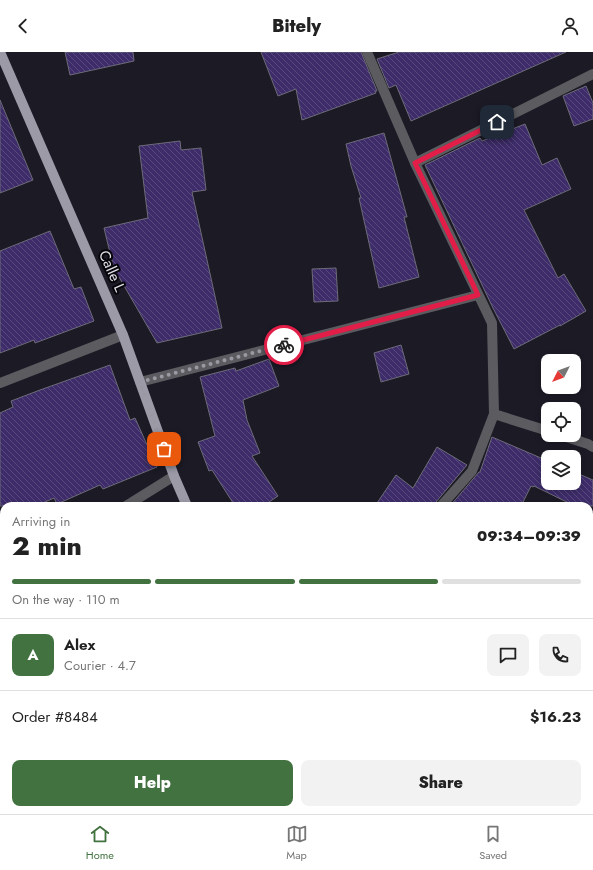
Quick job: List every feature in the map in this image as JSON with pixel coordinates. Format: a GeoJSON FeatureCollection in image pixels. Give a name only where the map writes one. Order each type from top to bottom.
{"type":"FeatureCollection","features":[{"type":"Feature","properties":{"kind":"main road","name":"Calle L"},"geometry":{"type":"LineString","coordinates":[[0,52],[123,335],[174,476],[185,502]]}},
{"type":"Feature","properties":{"kind":"street"},"geometry":{"type":"LineString","coordinates":[[367,52],[415,163],[492,323],[494,414],[472,471],[445,502]]}},
{"type":"Feature","properties":{"kind":"street"},"geometry":{"type":"LineString","coordinates":[[415,163],[593,74]]}},
{"type":"Feature","properties":{"kind":"street"},"geometry":{"type":"LineString","coordinates":[[140,382],[478,295]]}},
{"type":"Feature","properties":{"kind":"street"},"geometry":{"type":"LineString","coordinates":[[0,383],[123,335]]}},
{"type":"Feature","properties":{"kind":"street"},"geometry":{"type":"LineString","coordinates":[[494,414],[541,429]]}},
{"type":"Feature","properties":{"kind":"street"},"geometry":{"type":"LineString","coordinates":[[579,442],[593,447]]}},
{"type":"Feature","properties":{"kind":"street"},"geometry":{"type":"LineString","coordinates":[[132,502],[174,476]]}},
{"type":"Feature","properties":{"kind":"building"},"geometry":{"type":"Polygon","coordinates":[[[65,52],[133,52],[134,61],[70,75],[65,52]]]}},
{"type":"Feature","properties":{"kind":"building"},"geometry":{"type":"Polygon","coordinates":[[[261,52],[361,52],[377,91],[375,91],[376,93],[302,120],[296,89],[278,96],[261,52]]]}},
{"type":"Feature","properties":{"kind":"building"},"geometry":{"type":"Polygon","coordinates":[[[399,52],[566,52],[411,121],[396,85],[389,88],[377,59],[399,52]]]}},
{"type":"Feature","properties":{"kind":"building"},"geometry":{"type":"Polygon","coordinates":[[[586,86],[593,103],[593,119],[574,126],[563,96],[586,86]]]}},
{"type":"Feature","properties":{"kind":"building"},"geometry":{"type":"Polygon","coordinates":[[[0,100],[33,180],[0,193],[0,100]]]}},
{"type":"Feature","properties":{"kind":"building"},"geometry":{"type":"Polygon","coordinates":[[[525,124],[542,165],[557,158],[571,189],[524,210],[558,278],[564,274],[586,311],[514,349],[425,165],[480,138],[482,141],[525,124]]]}},
{"type":"Feature","properties":{"kind":"building"},"geometry":{"type":"Polygon","coordinates":[[[384,133],[407,217],[404,217],[419,277],[379,288],[359,198],[361,198],[346,144],[384,133]]]}},
{"type":"Feature","properties":{"kind":"building"},"geometry":{"type":"Polygon","coordinates":[[[180,141],[181,150],[201,148],[206,190],[192,192],[222,328],[157,343],[119,277],[116,278],[104,228],[148,218],[139,146],[180,141]]]}},
{"type":"Feature","properties":{"kind":"building"},"geometry":{"type":"Polygon","coordinates":[[[50,231],[74,289],[81,287],[94,321],[35,343],[34,340],[0,353],[0,251],[50,231]]]}},
{"type":"Feature","properties":{"kind":"building"},"geometry":{"type":"Polygon","coordinates":[[[336,268],[338,301],[314,302],[312,269],[336,268]]]}},
{"type":"Feature","properties":{"kind":"building"},"geometry":{"type":"Polygon","coordinates":[[[401,345],[409,374],[381,382],[374,353],[401,345]]]}},
{"type":"Feature","properties":{"kind":"building"},"geometry":{"type":"Polygon","coordinates":[[[269,359],[279,386],[243,400],[247,420],[260,453],[252,456],[278,496],[269,502],[232,502],[212,470],[209,471],[198,442],[215,436],[200,377],[235,368],[236,371],[269,359]]]}},
{"type":"Feature","properties":{"kind":"building"},"geometry":{"type":"Polygon","coordinates":[[[110,365],[130,420],[135,418],[157,467],[103,489],[100,485],[62,502],[56,502],[54,498],[45,502],[0,502],[0,413],[13,407],[11,401],[110,365]]]}},
{"type":"Feature","properties":{"kind":"building"},"geometry":{"type":"Polygon","coordinates":[[[492,437],[541,458],[541,489],[531,486],[523,502],[453,502],[480,472],[492,437]]]}},
{"type":"Feature","properties":{"kind":"building"},"geometry":{"type":"Polygon","coordinates":[[[437,447],[467,465],[436,502],[378,502],[396,475],[413,488],[437,447]]]}},
{"type":"Feature","properties":{"kind":"building"},"geometry":{"type":"Polygon","coordinates":[[[581,475],[593,480],[593,502],[567,502],[542,490],[581,490],[581,475]]]}},
{"type":"Feature","properties":{"kind":"way so far"},"geometry":{"type":"LineString","coordinates":[[164,449],[140,382],[284,345]]}},
{"type":"Feature","properties":{"kind":"route"},"geometry":{"type":"LineString","coordinates":[[284,345],[478,295],[415,163],[497,122]]}}]}
